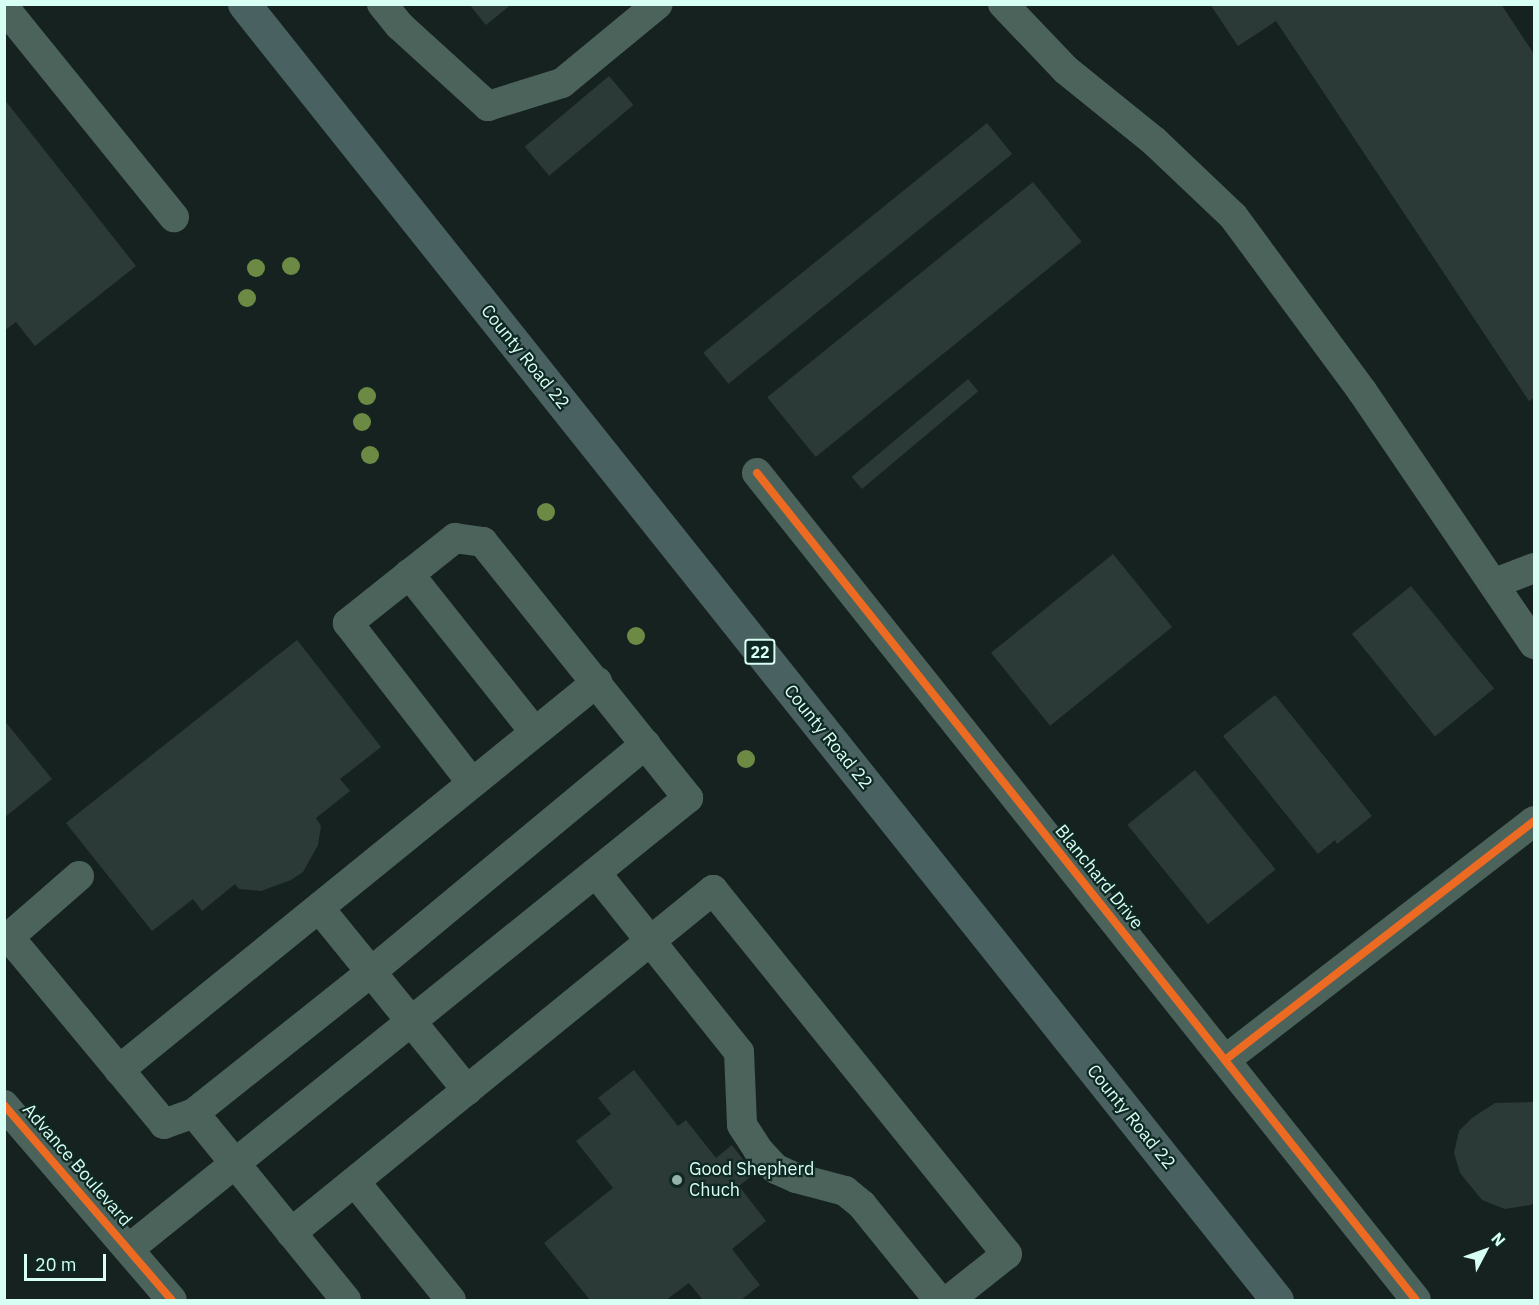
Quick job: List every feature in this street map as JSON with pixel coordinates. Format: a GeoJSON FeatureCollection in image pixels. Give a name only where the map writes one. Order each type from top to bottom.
{"type":"FeatureCollection","features":[{"type":"Feature","properties":{"kind":"main road","name":"County Road 22"},"geometry":{"type":"LineString","coordinates":[[244,4],[1277,1300]]}},
{"type":"Feature","properties":{"kind":"street"},"geometry":{"type":"LineString","coordinates":[[382,4],[400,26],[488,106],[562,83],[658,4]]}},
{"type":"Feature","properties":{"kind":"street"},"geometry":{"type":"LineString","coordinates":[[1003,4],[1066,70],[1154,141],[1233,216],[1362,391],[1534,645]]}},
{"type":"Feature","properties":{"kind":"street"},"geometry":{"type":"LineString","coordinates":[[4,15],[11,16],[174,217]]}},
{"type":"Feature","properties":{"kind":"street","name":"Blanchard Drive"},"geometry":{"type":"LineString","coordinates":[[757,473],[1416,1300]]}},
{"type":"Feature","properties":{"kind":"street"},"geometry":{"type":"LineString","coordinates":[[130,1248],[688,798],[597,681],[483,542],[454,538],[348,623],[472,783]]}},
{"type":"Feature","properties":{"kind":"street"},"geometry":{"type":"LineString","coordinates":[[1494,583],[1534,568]]}},
{"type":"Feature","properties":{"kind":"street"},"geometry":{"type":"LineString","coordinates":[[409,574],[534,731]]}},
{"type":"Feature","properties":{"kind":"street"},"geometry":{"type":"LineString","coordinates":[[119,1070],[597,681]]}},
{"type":"Feature","properties":{"kind":"street"},"geometry":{"type":"LineString","coordinates":[[78,876],[9,937],[164,1124],[194,1113],[371,972],[646,744]]}},
{"type":"Feature","properties":{"kind":"street"},"geometry":{"type":"LineString","coordinates":[[1225,1060],[1534,821]]}},
{"type":"Feature","properties":{"kind":"street"},"geometry":{"type":"LineString","coordinates":[[596,873],[739,1052],[742,1125],[758,1150],[776,1169],[796,1178],[845,1191],[862,1205],[939,1300]]}},
{"type":"Feature","properties":{"kind":"street"},"geometry":{"type":"LineString","coordinates":[[291,1233],[713,891],[1007,1254],[948,1300]]}},
{"type":"Feature","properties":{"kind":"street"},"geometry":{"type":"LineString","coordinates":[[320,908],[467,1090]]}},
{"type":"Feature","properties":{"kind":"street","name":"Advance Boulevard"},"geometry":{"type":"LineString","coordinates":[[4,1104],[130,1248],[172,1300]]}},
{"type":"Feature","properties":{"kind":"street"},"geometry":{"type":"LineString","coordinates":[[194,1113],[346,1300]]}},
{"type":"Feature","properties":{"kind":"street"},"geometry":{"type":"LineString","coordinates":[[355,1182],[451,1300]]}},
{"type":"Feature","properties":{"kind":"building"},"geometry":{"type":"Polygon","coordinates":[[[469,4],[512,4],[486,25],[469,4]]]}},
{"type":"Feature","properties":{"kind":"building"},"geometry":{"type":"Polygon","coordinates":[[[1210,4],[1501,4],[1534,54],[1534,398],[1529,401],[1276,21],[1238,46],[1210,4]]]}},
{"type":"Feature","properties":{"kind":"building"},"geometry":{"type":"Polygon","coordinates":[[[609,76],[633,105],[549,176],[525,147],[609,76]]]}},
{"type":"Feature","properties":{"kind":"building"},"geometry":{"type":"Polygon","coordinates":[[[4,99],[136,266],[35,346],[16,322],[4,331],[4,99]]]}},
{"type":"Feature","properties":{"kind":"building"},"geometry":{"type":"Polygon","coordinates":[[[987,123],[1012,154],[729,384],[703,353],[987,123]]]}},
{"type":"Feature","properties":{"kind":"building"},"geometry":{"type":"Polygon","coordinates":[[[1033,182],[1081,242],[816,457],[767,397],[1033,182]]]}},
{"type":"Feature","properties":{"kind":"building"},"geometry":{"type":"Polygon","coordinates":[[[968,379],[978,391],[862,489],[852,477],[968,379]]]}},
{"type":"Feature","properties":{"kind":"building"},"geometry":{"type":"Polygon","coordinates":[[[1113,554],[1172,627],[1050,726],[991,653],[1113,554]]]}},
{"type":"Feature","properties":{"kind":"building"},"geometry":{"type":"Polygon","coordinates":[[[1411,586],[1494,689],[1435,736],[1352,634],[1411,586]]]}},
{"type":"Feature","properties":{"kind":"building"},"geometry":{"type":"Polygon","coordinates":[[[297,640],[381,747],[340,779],[350,791],[316,818],[321,826],[318,845],[303,872],[291,880],[261,891],[239,889],[235,884],[202,911],[193,899],[152,931],[66,823],[297,640]]]}},
{"type":"Feature","properties":{"kind":"building"},"geometry":{"type":"Polygon","coordinates":[[[1275,695],[1372,816],[1337,844],[1335,840],[1318,854],[1223,736],[1275,695]]]}},
{"type":"Feature","properties":{"kind":"building"},"geometry":{"type":"Polygon","coordinates":[[[4,720],[52,779],[4,818],[4,720]]]}},
{"type":"Feature","properties":{"kind":"building"},"geometry":{"type":"Polygon","coordinates":[[[1195,770],[1276,869],[1208,924],[1127,825],[1195,770]]]}},
{"type":"Feature","properties":{"kind":"building","name":"Good Shepherd Chuch"},"geometry":{"type":"Polygon","coordinates":[[[634,1070],[678,1126],[686,1120],[716,1158],[732,1145],[754,1174],[739,1186],[766,1221],[732,1249],[760,1285],[741,1300],[703,1300],[689,1283],[666,1300],[590,1300],[544,1243],[613,1188],[576,1141],[611,1114],[598,1098],[634,1070]]]}},
{"type":"Feature","properties":{"kind":"building"},"geometry":{"type":"Polygon","coordinates":[[[1534,1102],[1534,1202],[1531,1205],[1505,1209],[1482,1200],[1460,1173],[1454,1153],[1459,1131],[1472,1118],[1495,1103],[1534,1102]]]}},
{"type":"Feature","properties":{"kind":"cycle path"},"geometry":{"type":"LineString","coordinates":[[757,473],[1416,1300]]}},
{"type":"Feature","properties":{"kind":"cycle path"},"geometry":{"type":"LineString","coordinates":[[1225,1060],[1534,821]]}},
{"type":"Feature","properties":{"kind":"cycle path"},"geometry":{"type":"LineString","coordinates":[[4,1105],[172,1300]]}},
{"type":"Feature","properties":{"kind":"place","name":"Good Shepherd Chuch"},"geometry":{"type":"Point","coordinates":[677,1180]}}]}
